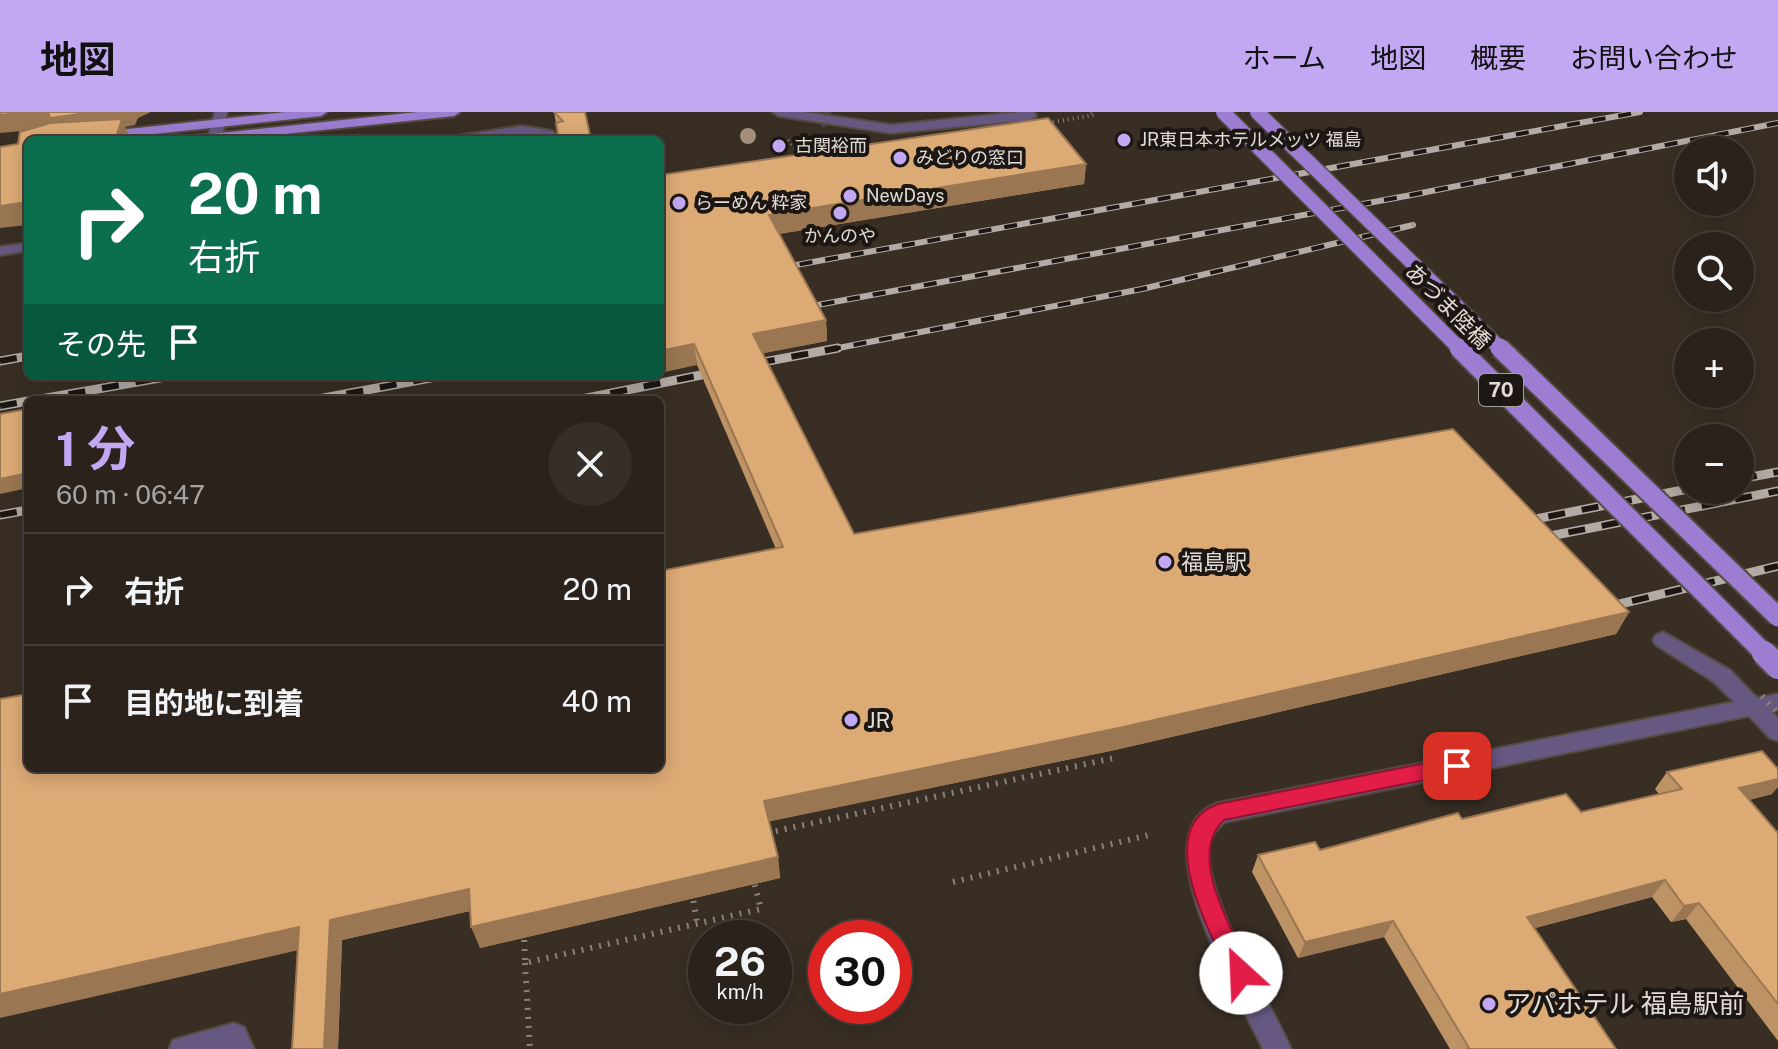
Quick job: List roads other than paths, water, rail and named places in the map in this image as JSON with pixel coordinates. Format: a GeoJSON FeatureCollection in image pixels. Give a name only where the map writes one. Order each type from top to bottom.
{"type":"FeatureCollection","features":[{"type":"Feature","properties":{"kind":"main road"},"geometry":{"type":"LineString","coordinates":[[92,136],[220,118],[321,112]]}},
{"type":"Feature","properties":{"kind":"main road"},"geometry":{"type":"LineString","coordinates":[[240,136],[454,112]]}},
{"type":"Feature","properties":{"kind":"main road","name":"あづま陸橋"},"geometry":{"type":"LineString","coordinates":[[1223,112],[1778,667]]}},
{"type":"Feature","properties":{"kind":"main road","name":"あづま陸橋"},"geometry":{"type":"LineString","coordinates":[[1257,112],[1778,617]]}},
{"type":"Feature","properties":{"kind":"street"},"geometry":{"type":"LineString","coordinates":[[779,112],[891,129],[990,116],[1030,116],[1027,112]]}},
{"type":"Feature","properties":{"kind":"street"},"geometry":{"type":"LineString","coordinates":[[483,136],[522,130],[552,136]]}},
{"type":"Feature","properties":{"kind":"street"},"geometry":{"type":"LineString","coordinates":[[0,251],[24,248]]}},
{"type":"Feature","properties":{"kind":"street"},"geometry":{"type":"LineString","coordinates":[[1663,640],[1767,704],[1778,732]]}},
{"type":"Feature","properties":{"kind":"street"},"geometry":{"type":"LineString","coordinates":[[1277,1049],[1206,897],[1197,848],[1203,826],[1218,813],[1767,704]]}},
{"type":"Feature","properties":{"kind":"street"},"geometry":{"type":"LineString","coordinates":[[183,1049],[234,1036],[240,1049]]}},
{"type":"Feature","properties":{"kind":"tunnel"},"geometry":{"type":"LineString","coordinates":[[823,112],[832,131]]}},
{"type":"Feature","properties":{"kind":"railway"},"geometry":{"type":"LineString","coordinates":[[774,269],[1640,112]]}},
{"type":"Feature","properties":{"kind":"railway"},"geometry":{"type":"LineString","coordinates":[[796,309],[1406,196],[1778,123]]}},
{"type":"Feature","properties":{"kind":"railway"},"geometry":{"type":"LineString","coordinates":[[828,350],[1142,289],[1413,225]]}},
{"type":"Feature","properties":{"kind":"railway"},"geometry":{"type":"LineString","coordinates":[[758,363],[838,348]]}},
{"type":"Feature","properties":{"kind":"railway"},"geometry":{"type":"LineString","coordinates":[[0,361],[24,357]]}},
{"type":"Feature","properties":{"kind":"railway"},"geometry":{"type":"LineString","coordinates":[[597,396],[701,375]]}},
{"type":"Feature","properties":{"kind":"railway"},"geometry":{"type":"LineString","coordinates":[[58,396],[148,380]]}},
{"type":"Feature","properties":{"kind":"railway"},"geometry":{"type":"LineString","coordinates":[[334,396],[420,380]]}},
{"type":"Feature","properties":{"kind":"railway"},"geometry":{"type":"LineString","coordinates":[[0,406],[24,402]]}},
{"type":"Feature","properties":{"kind":"railway"},"geometry":{"type":"LineString","coordinates":[[1754,476],[1778,472]]}},
{"type":"Feature","properties":{"kind":"railway"},"geometry":{"type":"LineString","coordinates":[[1535,539],[1778,491]]}},
{"type":"Feature","properties":{"kind":"railway"},"geometry":{"type":"LineString","coordinates":[[1515,523],[1674,492]]}},
{"type":"Feature","properties":{"kind":"railway"},"geometry":{"type":"LineString","coordinates":[[0,515],[24,511]]}},
{"type":"Feature","properties":{"kind":"railway"},"geometry":{"type":"LineString","coordinates":[[1599,609],[1778,566]]}},
{"type":"Feature","properties":{"kind":"place","name":"JR東日本ホテルメッツ 福島"},"geometry":{"type":"Point","coordinates":[1124,140]}},
{"type":"Feature","properties":{"kind":"place","name":"古関裕而"},"geometry":{"type":"Point","coordinates":[779,146]}},
{"type":"Feature","properties":{"kind":"place","name":"みどりの窓口"},"geometry":{"type":"Point","coordinates":[900,158]}},
{"type":"Feature","properties":{"kind":"place","name":"NewDays"},"geometry":{"type":"Point","coordinates":[850,196]}},
{"type":"Feature","properties":{"kind":"place","name":"らーめん 粋家"},"geometry":{"type":"Point","coordinates":[679,203]}},
{"type":"Feature","properties":{"kind":"place","name":"かんのや"},"geometry":{"type":"Point","coordinates":[840,213]}},
{"type":"Feature","properties":{"kind":"place","name":"福島駅"},"geometry":{"type":"Point","coordinates":[1165,562]}},
{"type":"Feature","properties":{"kind":"place","name":"JR"},"geometry":{"type":"Point","coordinates":[851,720]}},
{"type":"Feature","properties":{"kind":"place","name":"アパホテル 福島駅前"},"geometry":{"type":"Point","coordinates":[1489,1004]}}]}
